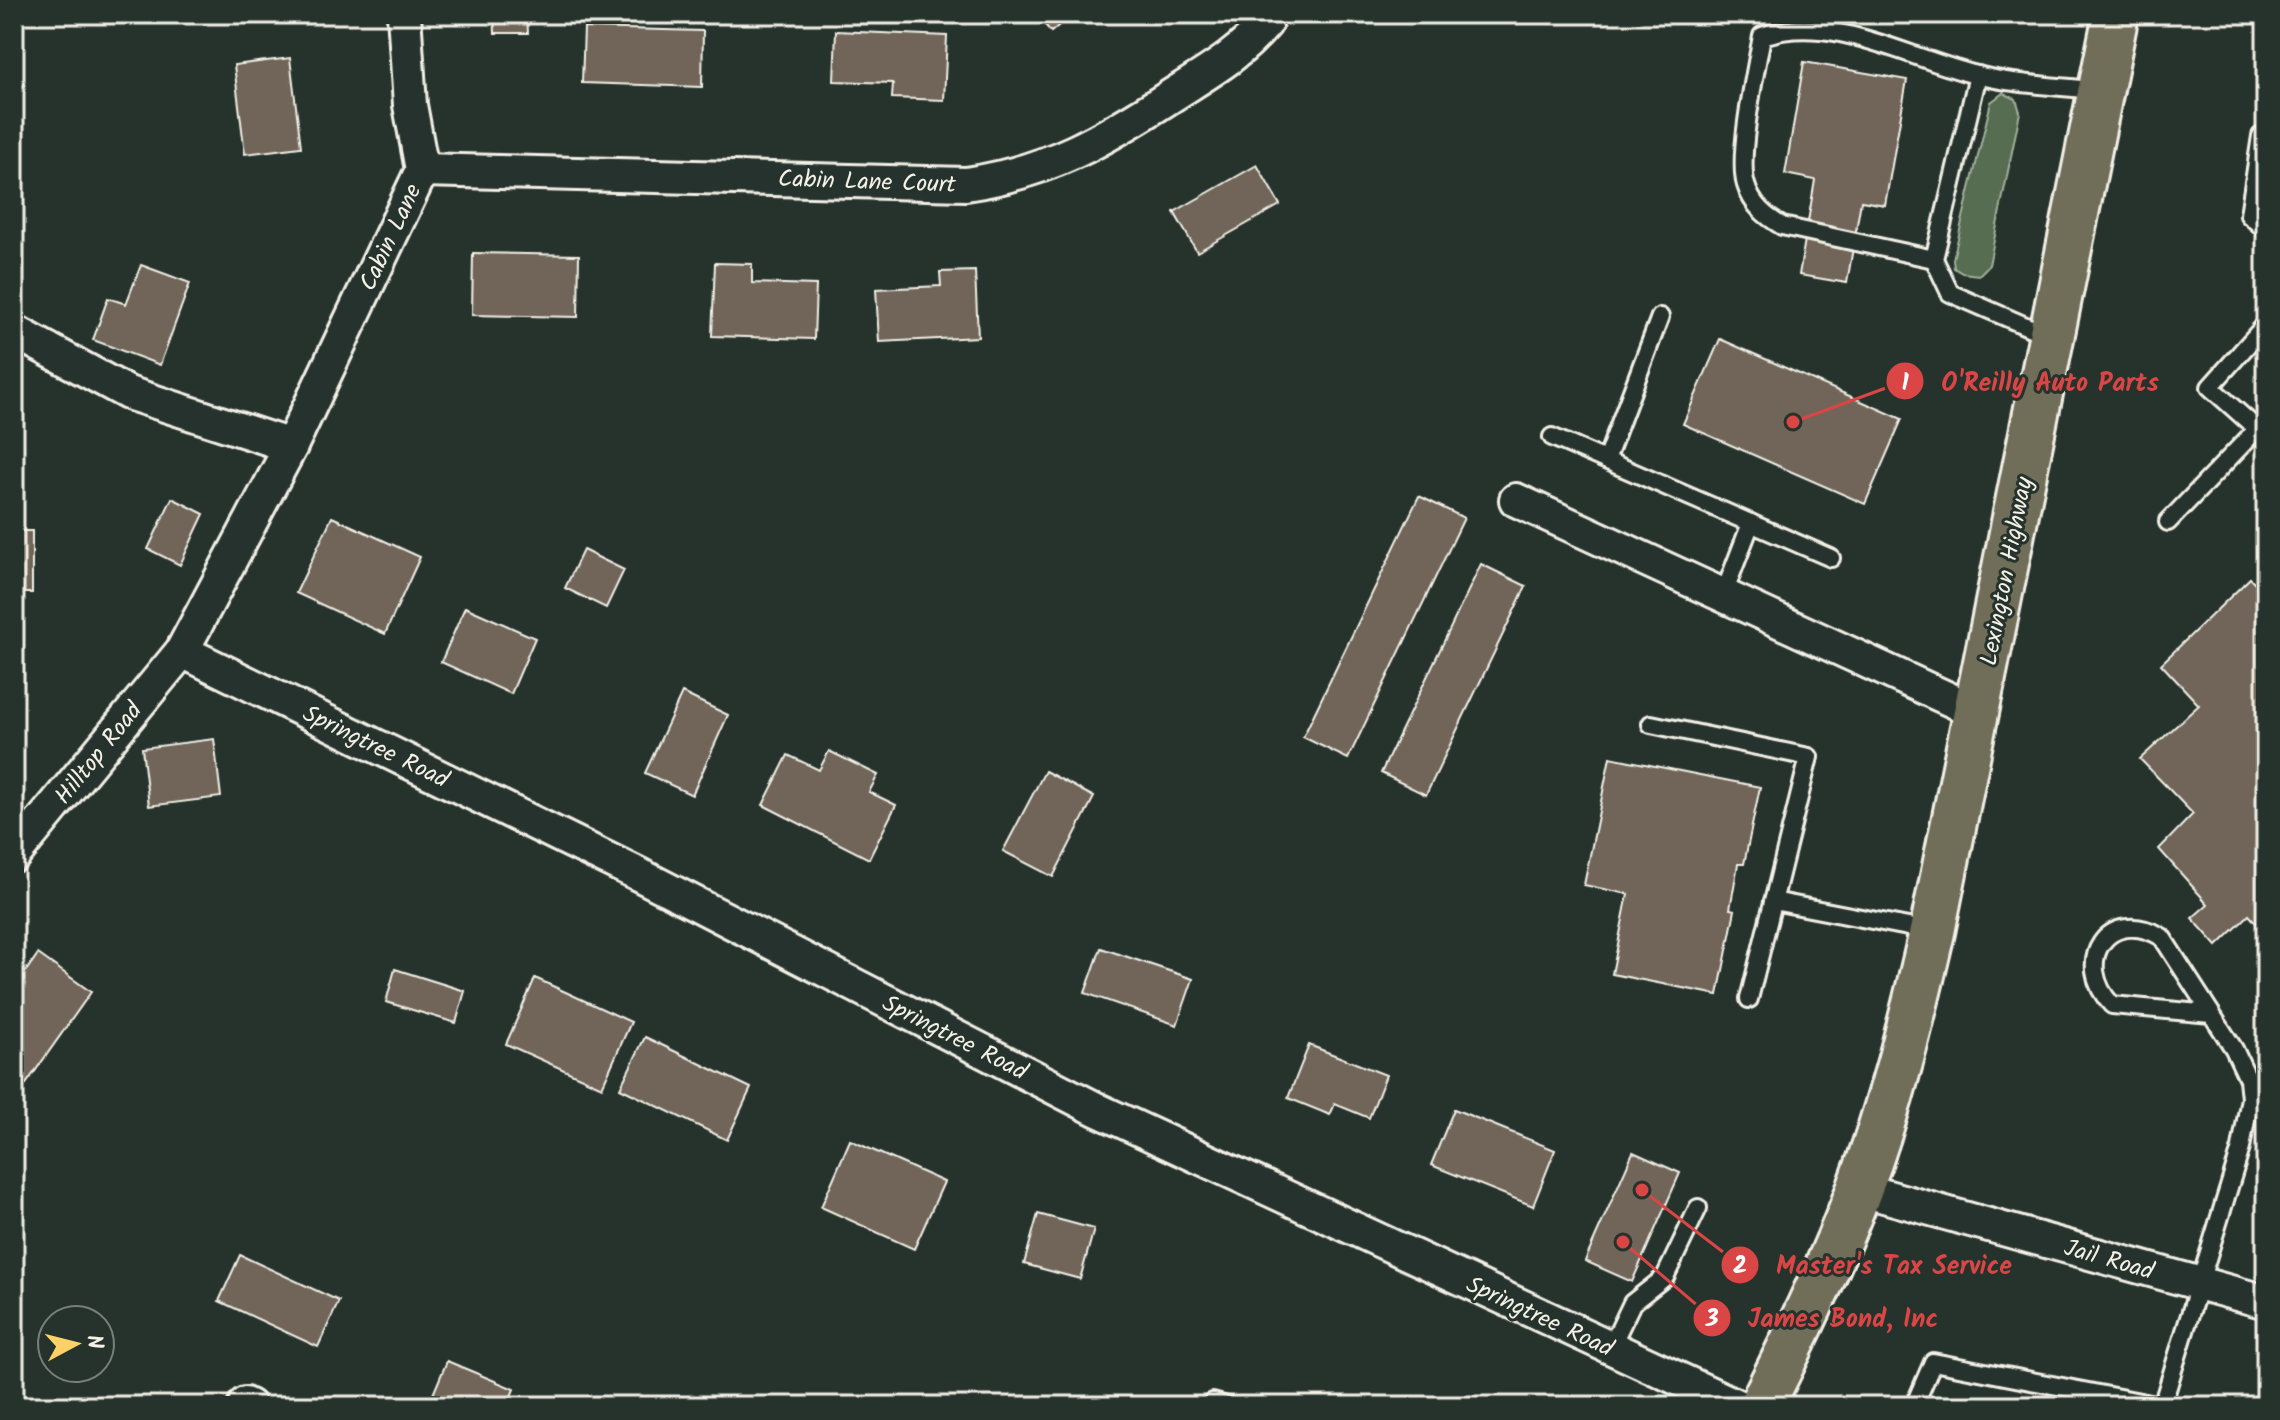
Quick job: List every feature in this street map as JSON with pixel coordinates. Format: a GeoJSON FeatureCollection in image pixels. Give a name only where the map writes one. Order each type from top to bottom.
{"type":"FeatureCollection","features":[{"type":"Feature","properties":{"kind":"highway","name":"Lexington Highway"},"geometry":{"type":"LineString","coordinates":[[1761,1406],[1812,1305],[1859,1189],[1904,1051],[1977,712],[2116,14]]}},
{"type":"Feature","properties":{"kind":"street","name":"Cabin Lane"},"geometry":{"type":"LineString","coordinates":[[182,651],[291,446],[422,170],[410,105],[404,14]]}},
{"type":"Feature","properties":{"kind":"street","name":"Cabin Lane Court"},"geometry":{"type":"LineString","coordinates":[[422,170],[966,184],[1008,178],[1064,159],[1109,136],[1242,50],[1266,23]]}},
{"type":"Feature","properties":{"kind":"street"},"geometry":{"type":"LineString","coordinates":[[14,331],[128,393],[291,446]]}},
{"type":"Feature","properties":{"kind":"street"},"geometry":{"type":"LineString","coordinates":[[1516,500],[1977,712]]}},
{"type":"Feature","properties":{"kind":"street","name":"Hilltop Road"},"geometry":{"type":"LineString","coordinates":[[14,855],[182,651]]}},
{"type":"Feature","properties":{"kind":"street","name":"Springtree Road"},"geometry":{"type":"LineString","coordinates":[[182,651],[636,873],[1098,1110],[1737,1406]]}},
{"type":"Feature","properties":{"kind":"street","name":"Jail Road"},"geometry":{"type":"LineString","coordinates":[[1859,1189],[2266,1302]]}},
{"type":"Feature","properties":{"kind":"lane"},"geometry":{"type":"LineString","coordinates":[[1934,259],[1782,226],[1761,213],[1745,184],[1748,112],[1762,36],[1785,28],[1858,37],[1978,75],[2101,92]]}},
{"type":"Feature","properties":{"kind":"lane"},"geometry":{"type":"LineString","coordinates":[[1978,75],[1934,259],[1950,293],[2053,338]]}},
{"type":"Feature","properties":{"kind":"lane"},"geometry":{"type":"LineString","coordinates":[[2266,137],[2261,136],[2249,215],[2266,230]]}},
{"type":"Feature","properties":{"kind":"lane"},"geometry":{"type":"LineString","coordinates":[[1606,460],[1660,317]]}},
{"type":"Feature","properties":{"kind":"lane"},"geometry":{"type":"LineString","coordinates":[[2168,522],[2262,433],[2210,387],[2266,324]]}},
{"type":"Feature","properties":{"kind":"lane"},"geometry":{"type":"LineString","coordinates":[[1552,437],[1831,558]]}},
{"type":"Feature","properties":{"kind":"lane"},"geometry":{"type":"LineString","coordinates":[[1723,596],[1751,523]]}},
{"type":"Feature","properties":{"kind":"lane"},"geometry":{"type":"LineString","coordinates":[[1651,724],[1809,757],[1749,999]]}},
{"type":"Feature","properties":{"kind":"lane"},"geometry":{"type":"LineString","coordinates":[[1773,901],[1932,932]]}},
{"type":"Feature","properties":{"kind":"lane"},"geometry":{"type":"LineString","coordinates":[[1914,1406],[1933,1362],[2162,1406],[2241,1148],[2250,1098],[2243,1069],[2211,1014],[2162,937],[2147,928],[2130,926],[2107,934],[2097,951],[2094,971],[2098,991],[2112,1005],[2211,1014]]}},
{"type":"Feature","properties":{"kind":"lane"},"geometry":{"type":"LineString","coordinates":[[1610,1349],[1632,1303],[1665,1277],[1698,1208]]}},
{"type":"Feature","properties":{"kind":"green space"},"geometry":{"type":"Polygon","coordinates":[[[2003,93],[2016,99],[2020,112],[1989,265],[1979,275],[1962,273],[1954,268],[1953,259],[1991,102],[2003,93]]]}},
{"type":"Feature","properties":{"kind":"building"},"geometry":{"type":"Polygon","coordinates":[[[494,14],[527,14],[528,33],[495,33],[494,14]]]}},
{"type":"Feature","properties":{"kind":"building"},"geometry":{"type":"Polygon","coordinates":[[[1036,14],[1072,14],[1051,32],[1036,14]]]}},
{"type":"Feature","properties":{"kind":"building"},"geometry":{"type":"Polygon","coordinates":[[[584,28],[703,31],[702,87],[582,83],[584,28]]]}},
{"type":"Feature","properties":{"kind":"building"},"geometry":{"type":"Polygon","coordinates":[[[836,31],[947,36],[944,100],[892,98],[893,83],[834,81],[836,31]]]}},
{"type":"Feature","properties":{"kind":"building"},"geometry":{"type":"Polygon","coordinates":[[[290,58],[301,147],[245,154],[234,65],[290,58]]]}},
{"type":"Feature","properties":{"kind":"building"},"geometry":{"type":"Polygon","coordinates":[[[1804,62],[1907,80],[1885,205],[1861,201],[1847,283],[1799,275],[1815,180],[1785,174],[1804,62]]]}},
{"type":"Feature","properties":{"kind":"building"},"geometry":{"type":"Polygon","coordinates":[[[1257,165],[1280,205],[1197,252],[1174,212],[1257,165]]]}},
{"type":"Feature","properties":{"kind":"building"},"geometry":{"type":"Polygon","coordinates":[[[473,253],[579,255],[578,317],[472,315],[473,253]]]}},
{"type":"Feature","properties":{"kind":"building"},"geometry":{"type":"Polygon","coordinates":[[[715,263],[752,264],[752,283],[816,285],[814,339],[712,336],[715,263]]]}},
{"type":"Feature","properties":{"kind":"building"},"geometry":{"type":"Polygon","coordinates":[[[141,265],[190,283],[160,365],[93,340],[108,298],[126,304],[141,265]]]}},
{"type":"Feature","properties":{"kind":"building"},"geometry":{"type":"Polygon","coordinates":[[[975,271],[978,337],[879,342],[876,289],[941,286],[940,272],[975,271]]]}},
{"type":"Feature","properties":{"kind":"building"},"geometry":{"type":"Polygon","coordinates":[[[1720,339],[1902,419],[1865,504],[1683,424],[1720,339]]]}},
{"type":"Feature","properties":{"kind":"building"},"geometry":{"type":"Polygon","coordinates":[[[1419,496],[1464,518],[1348,759],[1303,737],[1419,496]]]}},
{"type":"Feature","properties":{"kind":"building"},"geometry":{"type":"Polygon","coordinates":[[[172,498],[204,514],[180,565],[148,549],[172,498]]]}},
{"type":"Feature","properties":{"kind":"building"},"geometry":{"type":"Polygon","coordinates":[[[332,517],[420,557],[385,634],[296,593],[332,517]]]}},
{"type":"Feature","properties":{"kind":"building"},"geometry":{"type":"Polygon","coordinates":[[[14,531],[32,531],[32,593],[14,593],[14,531]]]}},
{"type":"Feature","properties":{"kind":"building"},"geometry":{"type":"Polygon","coordinates":[[[583,550],[624,570],[606,608],[565,588],[583,550]]]}},
{"type":"Feature","properties":{"kind":"building"},"geometry":{"type":"Polygon","coordinates":[[[1481,564],[1526,586],[1426,795],[1381,773],[1481,564]]]}},
{"type":"Feature","properties":{"kind":"building"},"geometry":{"type":"Polygon","coordinates":[[[2250,578],[2266,594],[2266,934],[2249,915],[2217,946],[2192,918],[2208,904],[2159,849],[2193,814],[2140,759],[2199,705],[2161,664],[2250,578]]]}},
{"type":"Feature","properties":{"kind":"building"},"geometry":{"type":"Polygon","coordinates":[[[465,607],[535,638],[511,694],[441,662],[465,607]]]}},
{"type":"Feature","properties":{"kind":"building"},"geometry":{"type":"Polygon","coordinates":[[[682,693],[728,715],[692,795],[645,773],[682,693]]]}},
{"type":"Feature","properties":{"kind":"building"},"geometry":{"type":"Polygon","coordinates":[[[214,739],[221,797],[149,806],[142,748],[214,739]]]}},
{"type":"Feature","properties":{"kind":"building"},"geometry":{"type":"Polygon","coordinates":[[[829,751],[878,775],[869,792],[896,805],[869,859],[763,805],[788,755],[819,770],[829,751]]]}},
{"type":"Feature","properties":{"kind":"building"},"geometry":{"type":"Polygon","coordinates":[[[1610,757],[1760,787],[1744,864],[1738,864],[1730,909],[1735,910],[1718,995],[1612,974],[1628,894],[1584,885],[1610,757]]]}},
{"type":"Feature","properties":{"kind":"building"},"geometry":{"type":"Polygon","coordinates":[[[1045,771],[1094,797],[1053,877],[1003,851],[1045,771]]]}},
{"type":"Feature","properties":{"kind":"building"},"geometry":{"type":"Polygon","coordinates":[[[1101,948],[1193,979],[1177,1025],[1085,993],[1101,948]]]}},
{"type":"Feature","properties":{"kind":"building"},"geometry":{"type":"Polygon","coordinates":[[[38,954],[91,992],[14,1101],[14,988],[38,954]]]}},
{"type":"Feature","properties":{"kind":"building"},"geometry":{"type":"Polygon","coordinates":[[[395,969],[465,991],[456,1023],[386,1002],[395,969]]]}},
{"type":"Feature","properties":{"kind":"building"},"geometry":{"type":"Polygon","coordinates":[[[535,978],[631,1022],[602,1087],[506,1044],[535,978]]]}},
{"type":"Feature","properties":{"kind":"building"},"geometry":{"type":"Polygon","coordinates":[[[645,1037],[751,1088],[727,1140],[620,1088],[645,1037]]]}},
{"type":"Feature","properties":{"kind":"building"},"geometry":{"type":"Polygon","coordinates":[[[1309,1045],[1386,1075],[1369,1118],[1335,1104],[1330,1115],[1288,1098],[1309,1045]]]}},
{"type":"Feature","properties":{"kind":"building"},"geometry":{"type":"Polygon","coordinates":[[[1454,1109],[1555,1150],[1533,1206],[1431,1165],[1454,1109]]]}},
{"type":"Feature","properties":{"kind":"building"},"geometry":{"type":"Polygon","coordinates":[[[850,1140],[944,1182],[914,1249],[821,1207],[850,1140]]]}},
{"type":"Feature","properties":{"kind":"building"},"geometry":{"type":"Polygon","coordinates":[[[1633,1152],[1680,1173],[1632,1282],[1585,1261],[1633,1152]]]}},
{"type":"Feature","properties":{"kind":"building"},"geometry":{"type":"Polygon","coordinates":[[[1038,1214],[1094,1229],[1080,1279],[1024,1264],[1038,1214]]]}},
{"type":"Feature","properties":{"kind":"building"},"geometry":{"type":"Polygon","coordinates":[[[240,1255],[339,1301],[318,1347],[219,1301],[240,1255]]]}},
{"type":"Feature","properties":{"kind":"building"},"geometry":{"type":"Polygon","coordinates":[[[447,1361],[514,1389],[507,1406],[429,1404],[447,1361]]]}},
{"type":"Feature","properties":{"kind":"place","name":"O'Reilly Auto Parts"},"geometry":{"type":"Point","coordinates":[1793,422]}},
{"type":"Feature","properties":{"kind":"place","name":"Master's Tax Service"},"geometry":{"type":"Point","coordinates":[1642,1190]}},
{"type":"Feature","properties":{"kind":"place","name":"James Bond, Inc"},"geometry":{"type":"Point","coordinates":[1623,1242]}}]}
